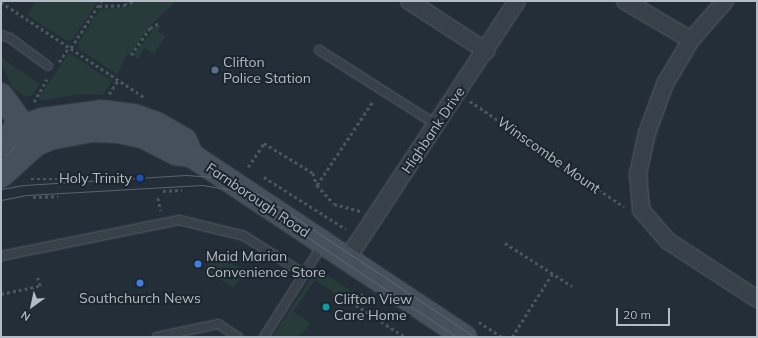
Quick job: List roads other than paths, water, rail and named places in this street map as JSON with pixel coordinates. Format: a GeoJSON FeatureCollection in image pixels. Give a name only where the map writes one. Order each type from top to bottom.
{"type":"FeatureCollection","features":[{"type":"Feature","properties":{"kind":"street"},"geometry":{"type":"LineString","coordinates":[[409,1],[486,51]]}},
{"type":"Feature","properties":{"kind":"street","name":"Highbank Drive"},"geometry":{"type":"LineString","coordinates":[[347,259],[486,51],[517,1]]}},
{"type":"Feature","properties":{"kind":"street"},"geometry":{"type":"LineString","coordinates":[[625,1],[691,40]]}},
{"type":"Feature","properties":{"kind":"street"},"geometry":{"type":"LineString","coordinates":[[725,1],[691,40],[665,84],[647,133],[638,174],[641,210],[668,241],[757,299]]}},
{"type":"Feature","properties":{"kind":"street"},"geometry":{"type":"LineString","coordinates":[[1,95],[24,126],[31,148]]}},
{"type":"Feature","properties":{"kind":"street","name":"Farnborough Road"},"geometry":{"type":"LineString","coordinates":[[2,140],[14,130],[24,126],[71,114],[102,112],[134,116],[157,124],[185,140],[191,155]]}},
{"type":"Feature","properties":{"kind":"street","name":"Farnborough Road"},"geometry":{"type":"LineString","coordinates":[[2,175],[31,148],[77,132],[118,130],[142,136],[176,153],[191,155],[347,259],[456,335]]}},
{"type":"Feature","properties":{"kind":"street","name":"Farnborough Road"},"geometry":{"type":"LineString","coordinates":[[2,140],[31,148]]}},
{"type":"Feature","properties":{"kind":"lane"},"geometry":{"type":"LineString","coordinates":[[1,35],[10,38],[48,66]]}},
{"type":"Feature","properties":{"kind":"lane"},"geometry":{"type":"LineString","coordinates":[[319,50],[437,125]]}},
{"type":"Feature","properties":{"kind":"lane"},"geometry":{"type":"LineString","coordinates":[[1,256],[179,220],[244,236],[304,274]]}},
{"type":"Feature","properties":{"kind":"lane"},"geometry":{"type":"LineString","coordinates":[[264,337],[323,243]]}},
{"type":"Feature","properties":{"kind":"lane"},"geometry":{"type":"LineString","coordinates":[[157,337],[218,324],[238,337]]}},
{"type":"Feature","properties":{"kind":"tram line"},"geometry":{"type":"LineString","coordinates":[[1,189],[24,185],[186,175],[226,178],[267,199],[475,337]]}},
{"type":"Feature","properties":{"kind":"tram line"},"geometry":{"type":"LineString","coordinates":[[1,200],[27,195],[202,185],[232,190],[247,197],[457,337]]}},
{"type":"Feature","properties":{"kind":"place","name":"Clifton Police Station"},"geometry":{"type":"Point","coordinates":[215,70]}},
{"type":"Feature","properties":{"kind":"place","name":"Holy Trinity"},"geometry":{"type":"Point","coordinates":[140,178]}},
{"type":"Feature","properties":{"kind":"place","name":"Maid Marian Convenience Store"},"geometry":{"type":"Point","coordinates":[198,264]}},
{"type":"Feature","properties":{"kind":"place","name":"Southchurch News"},"geometry":{"type":"Point","coordinates":[140,283]}},
{"type":"Feature","properties":{"kind":"place","name":"Clifton View Care Home"},"geometry":{"type":"Point","coordinates":[326,307]}}]}
